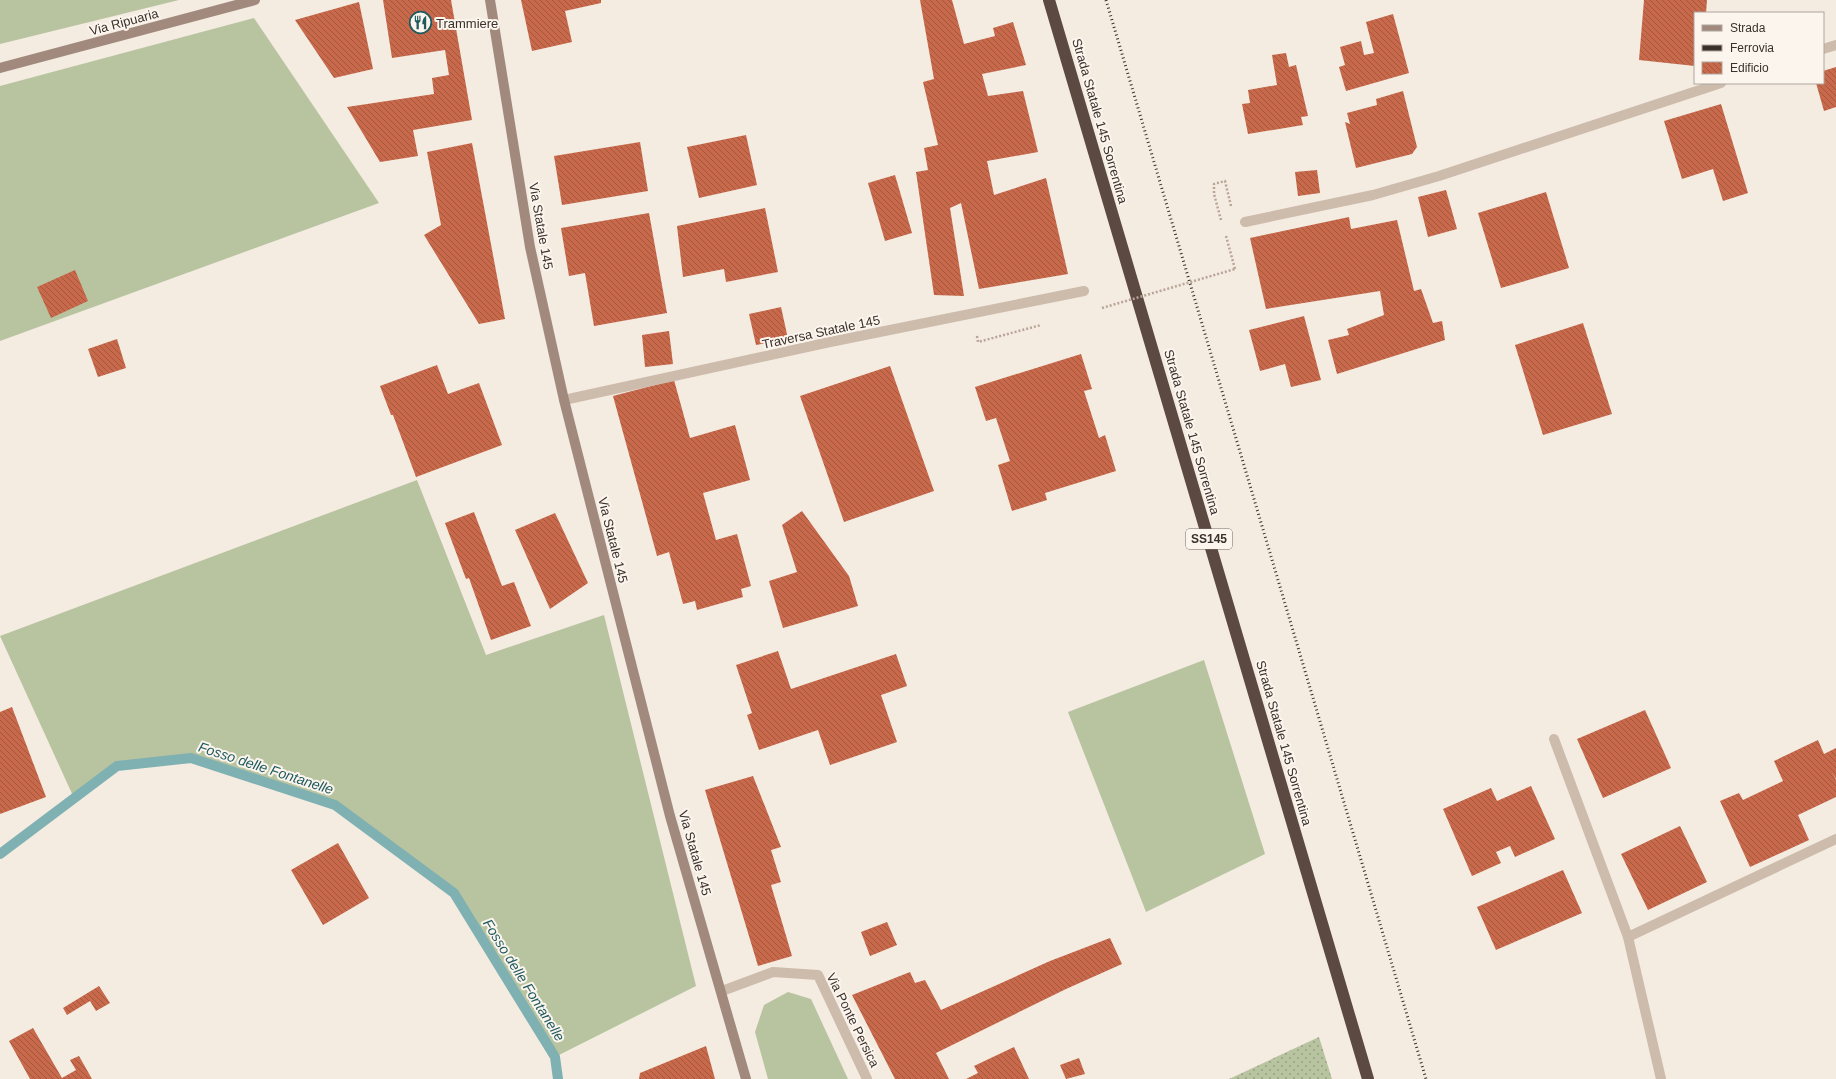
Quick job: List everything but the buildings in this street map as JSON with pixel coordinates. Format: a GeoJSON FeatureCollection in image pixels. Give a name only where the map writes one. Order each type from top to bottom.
{"type":"FeatureCollection","features":[{"type":"Feature","properties":{"kind":"highway","name":"Strada Statale 145 Sorrentina"},"geometry":{"type":"LineString","coordinates":[[1049,0],[1368,1079]]}},
{"type":"Feature","properties":{"kind":"main road","name":"Via Ripuaria"},"geometry":{"type":"LineString","coordinates":[[0,68],[255,0]]}},
{"type":"Feature","properties":{"kind":"main road","name":"Via Statale 145"},"geometry":{"type":"LineString","coordinates":[[490,0],[530,247],[564,400],[670,816],[722,991],[746,1079]]}},
{"type":"Feature","properties":{"kind":"street"},"geometry":{"type":"LineString","coordinates":[[1824,49],[1836,45]]}},
{"type":"Feature","properties":{"kind":"street"},"geometry":{"type":"LineString","coordinates":[[1244,222],[1373,195],[1438,176],[1718,84]]}},
{"type":"Feature","properties":{"kind":"street","name":"Traversa Statale 145"},"geometry":{"type":"LineString","coordinates":[[564,400],[830,342],[1084,291]]}},
{"type":"Feature","properties":{"kind":"street"},"geometry":{"type":"LineString","coordinates":[[1554,739],[1628,937],[1661,1079]]}},
{"type":"Feature","properties":{"kind":"street"},"geometry":{"type":"LineString","coordinates":[[1628,937],[1836,839]]}},
{"type":"Feature","properties":{"kind":"street","name":"Via Ponte Persica"},"geometry":{"type":"LineString","coordinates":[[722,991],[773,972],[818,975],[867,1079]]}},
{"type":"Feature","properties":{"kind":"path"},"geometry":{"type":"LineString","coordinates":[[1214,194],[1214,184],[1225,181],[1236,224],[1244,222]]}},
{"type":"Feature","properties":{"kind":"path"},"geometry":{"type":"LineString","coordinates":[[1102,308],[1235,269]]}},
{"type":"Feature","properties":{"kind":"green space"},"geometry":{"type":"Polygon","coordinates":[[[0,0],[179,0],[0,44],[0,0]]]}},
{"type":"Feature","properties":{"kind":"green space"},"geometry":{"type":"Polygon","coordinates":[[[254,18],[379,203],[0,341],[0,86],[254,18]]]}},
{"type":"Feature","properties":{"kind":"green space"},"geometry":{"type":"Polygon","coordinates":[[[417,480],[486,655],[604,615],[696,986],[555,1057],[454,893],[335,805],[191,758],[117,766],[74,798],[0,636],[417,480]]]}},
{"type":"Feature","properties":{"kind":"green space"},"geometry":{"type":"Polygon","coordinates":[[[1204,660],[1265,854],[1146,912],[1068,712],[1204,660]]]}},
{"type":"Feature","properties":{"kind":"green space"},"geometry":{"type":"Polygon","coordinates":[[[788,992],[811,999],[848,1079],[768,1079],[755,1032],[764,1005],[788,992]]]}},
{"type":"Feature","properties":{"kind":"green space"},"geometry":{"type":"Polygon","coordinates":[[[1319,1037],[1332,1079],[1229,1079],[1319,1037]]]}},
{"type":"Feature","properties":{"kind":"waterway","name":"Fosso delle Fontanelle"},"geometry":{"type":"LineString","coordinates":[[0,854],[117,766],[191,758],[335,805],[454,893],[555,1057],[558,1079]]}},
{"type":"Feature","properties":{"kind":"railway"},"geometry":{"type":"LineString","coordinates":[[1106,0],[1426,1079]]}},
{"type":"Feature","properties":{"kind":"place","name":"Trammiere"},"geometry":{"type":"Point","coordinates":[420,23]}}]}
